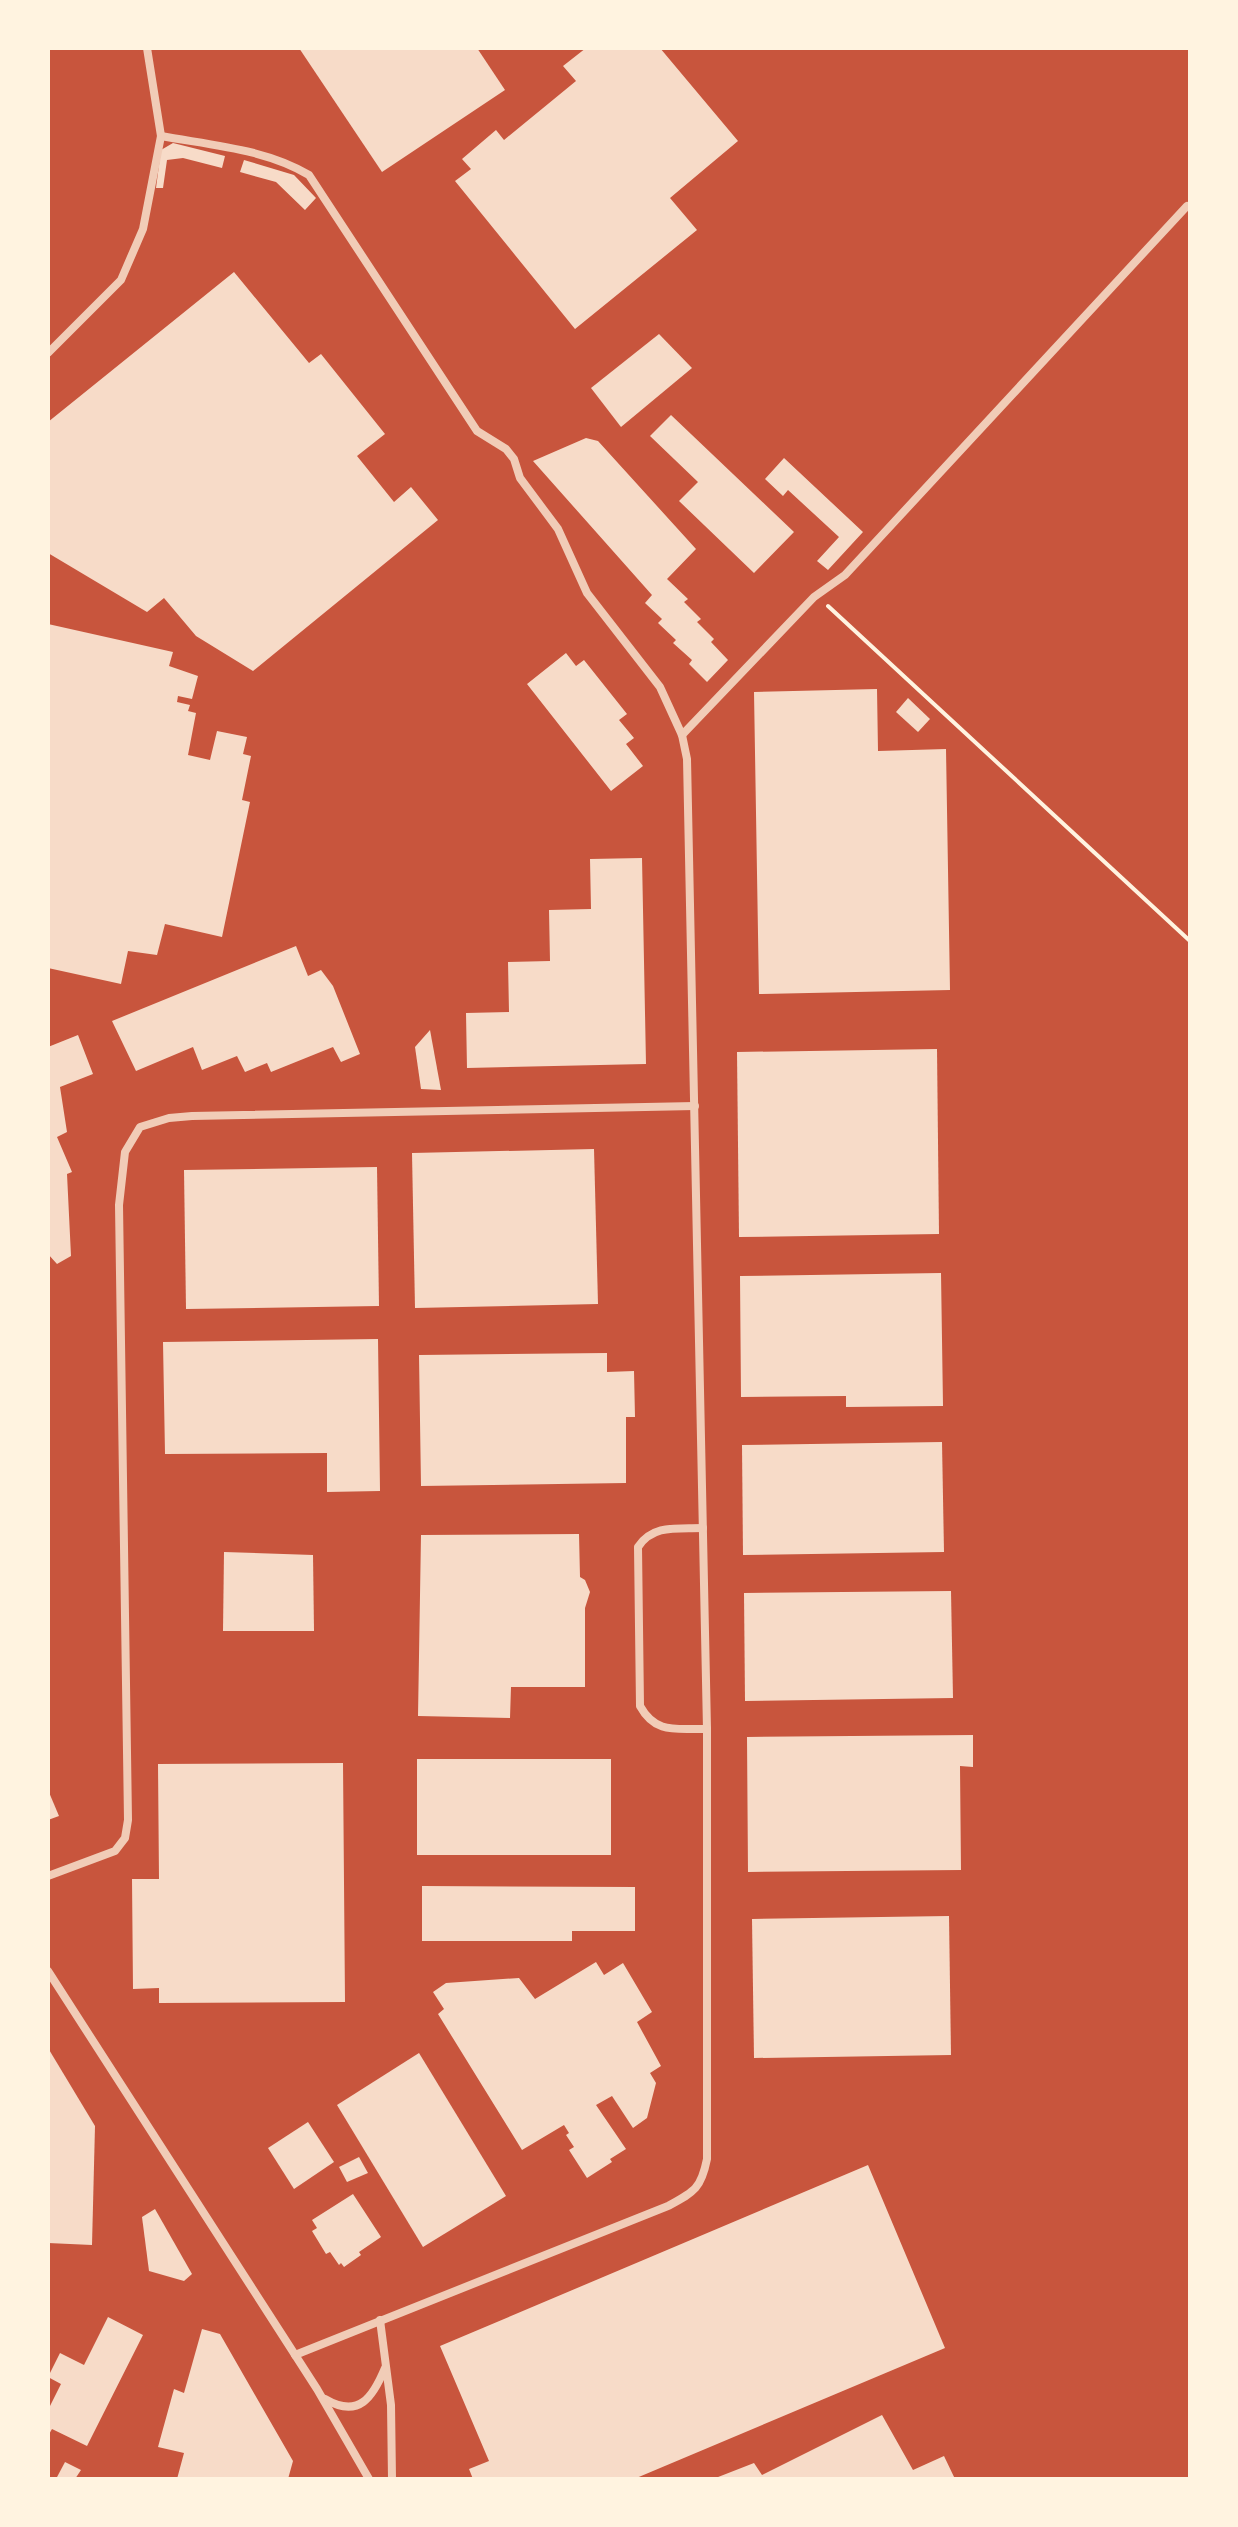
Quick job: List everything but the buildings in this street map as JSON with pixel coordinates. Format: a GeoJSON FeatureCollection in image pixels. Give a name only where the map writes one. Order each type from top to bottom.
{"type":"FeatureCollection","features":[{"type":"Feature","properties":{"kind":"street"},"geometry":{"type":"LineString","coordinates":[[48,353],[121,280],[143,229],[161,136],[147,48]]}},
{"type":"Feature","properties":{"kind":"street"},"geometry":{"type":"LineString","coordinates":[[161,136],[289,163],[309,175],[477,431],[506,449],[514,459],[520,478],[558,529],[587,593],[660,687],[682,735],[687,759],[707,1729],[707,2159],[703,2180],[668,2206],[295,2355]]}},
{"type":"Feature","properties":{"kind":"street"},"geometry":{"type":"LineString","coordinates":[[682,735],[814,597],[845,575],[1187,206]]}},
{"type":"Feature","properties":{"kind":"street"},"geometry":{"type":"LineString","coordinates":[[48,1876],[115,1851],[125,1838],[128,1820],[119,1205],[125,1152],[140,1127],[169,1118],[192,1116],[695,1106]]}},
{"type":"Feature","properties":{"kind":"street"},"geometry":{"type":"LineString","coordinates":[[703,1528],[661,1529],[651,1532],[638,1547],[640,1706],[647,1719],[659,1728],[707,1729]]}},
{"type":"Feature","properties":{"kind":"street"},"geometry":{"type":"LineString","coordinates":[[48,1971],[324,2399],[334,2405],[358,2405],[375,2390],[386,2365]]}},
{"type":"Feature","properties":{"kind":"street"},"geometry":{"type":"LineString","coordinates":[[380,2320],[391,2405],[392,2479]]}},
{"type":"Feature","properties":{"kind":"street"},"geometry":{"type":"LineString","coordinates":[[317,2389],[369,2479]]}},
{"type":"Feature","properties":{"kind":"path"},"geometry":{"type":"LineString","coordinates":[[814,597],[832,609],[1190,941]]}}]}
